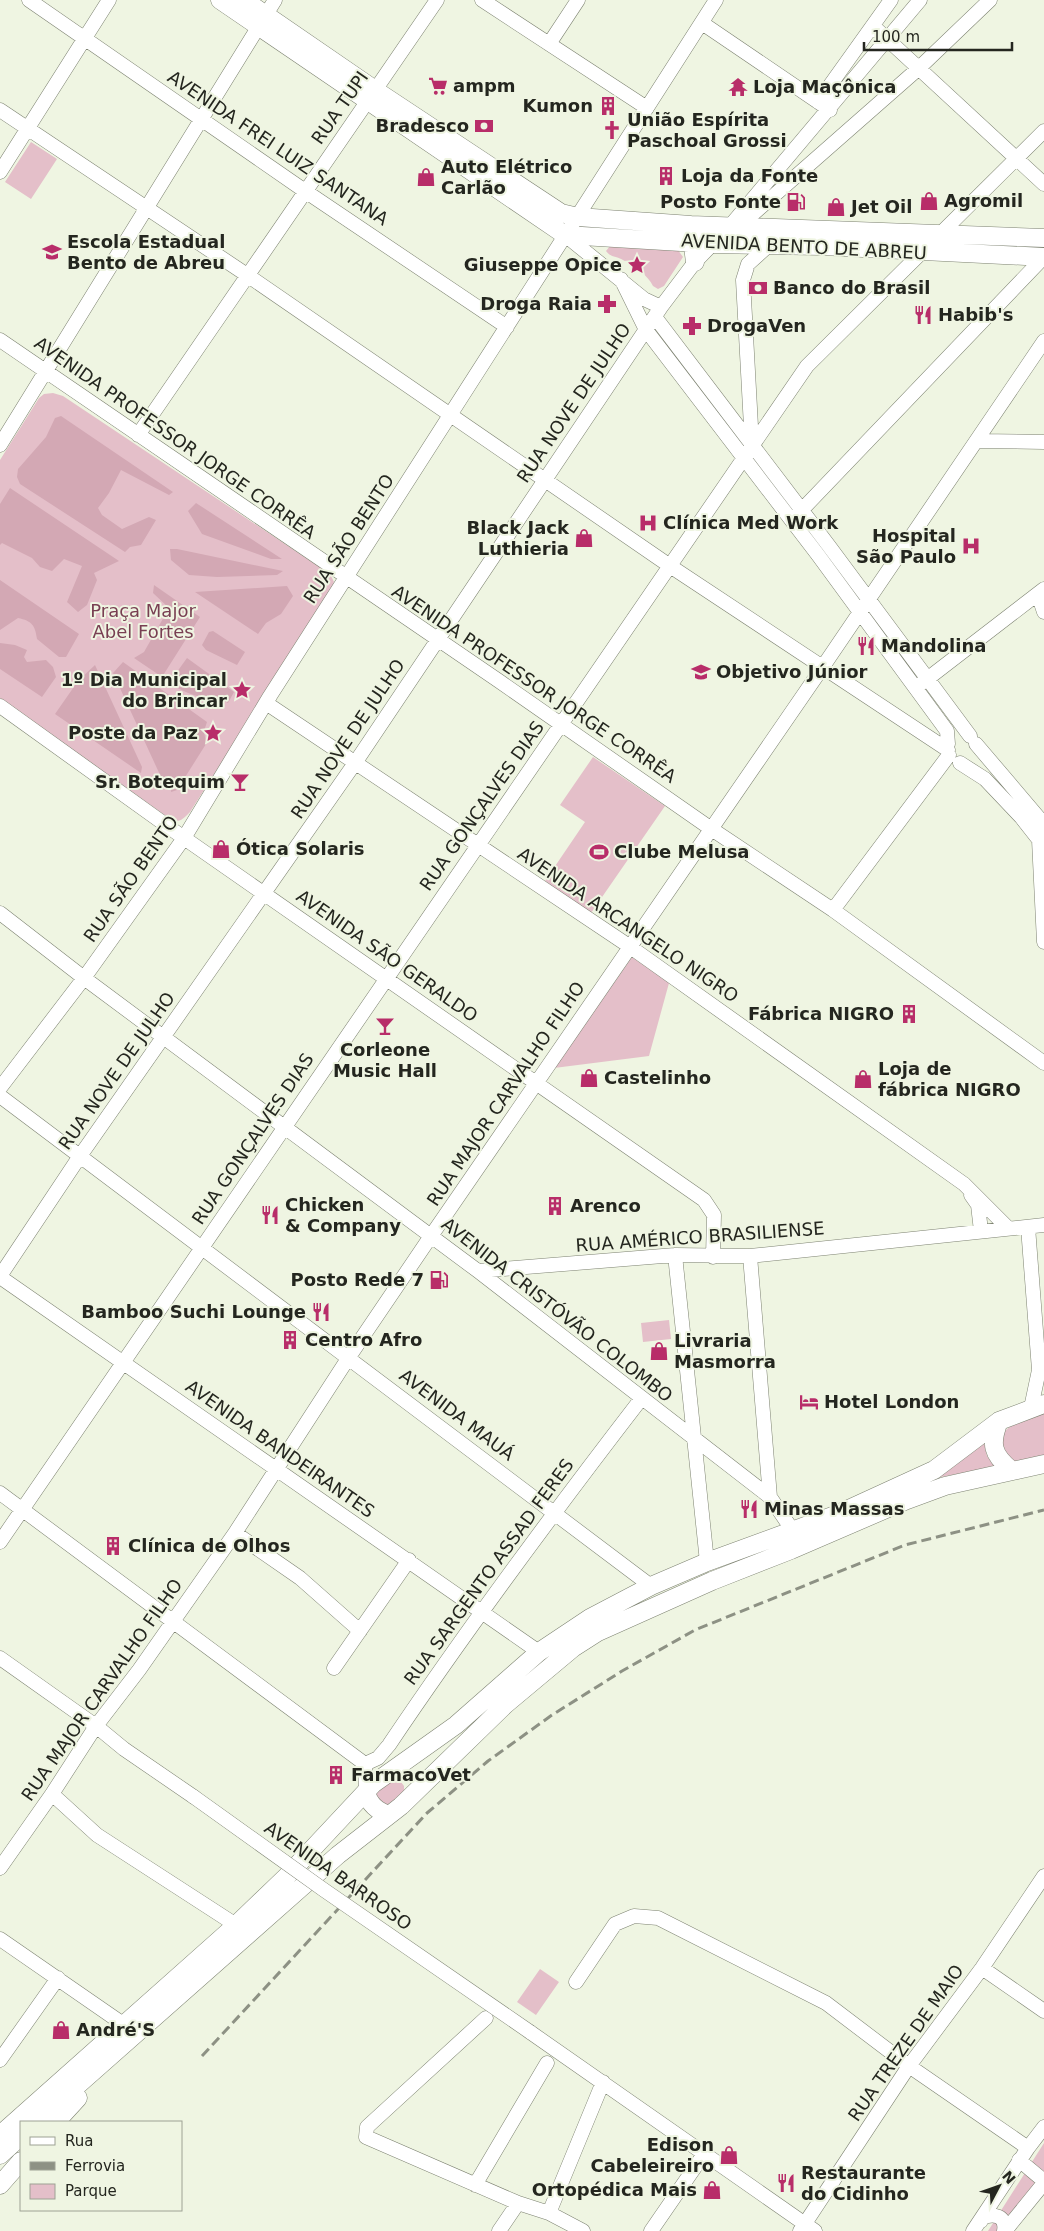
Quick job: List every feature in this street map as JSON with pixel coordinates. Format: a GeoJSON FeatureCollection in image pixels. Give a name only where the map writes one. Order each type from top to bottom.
{"type":"FeatureCollection","features":[{"type":"Feature","properties":{"kind":"main road"},"geometry":{"type":"LineString","coordinates":[[220,0],[262,21],[372,96],[565,235]]}},
{"type":"Feature","properties":{"kind":"main road"},"geometry":{"type":"LineString","coordinates":[[244,0],[262,21]]}},
{"type":"Feature","properties":{"kind":"main road","name":"AVENIDA BENTO DE ABREU"},"geometry":{"type":"LineString","coordinates":[[372,96],[547,204],[561,212],[578,217],[691,234],[714,244],[823,246],[1044,257]]}},
{"type":"Feature","properties":{"kind":"main road","name":"AVENIDA BENTO DE ABREU"},"geometry":{"type":"LineString","coordinates":[[565,235],[691,234],[730,226],[1044,238]]}},
{"type":"Feature","properties":{"kind":"main road"},"geometry":{"type":"LineString","coordinates":[[691,234],[695,262]]}},
{"type":"Feature","properties":{"kind":"main road"},"geometry":{"type":"LineString","coordinates":[[0,2135],[236,1925],[287,1876],[382,1776],[456,1725],[539,1652],[590,1618],[651,1586],[707,1562],[846,1510],[934,1470],[999,1421],[1038,1406]]}},
{"type":"Feature","properties":{"kind":"main road"},"geometry":{"type":"LineString","coordinates":[[999,1421],[993,1436],[994,1449],[998,1459],[1012,1470]]}},
{"type":"Feature","properties":{"kind":"main road"},"geometry":{"type":"LineString","coordinates":[[37,2121],[120,2050],[338,1855],[389,1815],[506,1704],[573,1648],[598,1632],[712,1581],[791,1550],[907,1500],[945,1486],[1044,1464]]}},
{"type":"Feature","properties":{"kind":"main road"},"geometry":{"type":"LineString","coordinates":[[402,1764],[409,1778],[412,1794]]}},
{"type":"Feature","properties":{"kind":"main road"},"geometry":{"type":"LineString","coordinates":[[366,1793],[371,1804],[381,1813],[389,1815]]}},
{"type":"Feature","properties":{"kind":"main road"},"geometry":{"type":"LineString","coordinates":[[57,2121],[120,2050]]}},
{"type":"Feature","properties":{"kind":"main road"},"geometry":{"type":"LineString","coordinates":[[0,2155],[20,2137]]}},
{"type":"Feature","properties":{"kind":"main road"},"geometry":{"type":"LineString","coordinates":[[0,2185],[20,2162]]}},
{"type":"Feature","properties":{"kind":"street","name":"AVENIDA FREI LUIZ SANTANA"},"geometry":{"type":"LineString","coordinates":[[29,0],[305,191],[507,326]]}},
{"type":"Feature","properties":{"kind":"street"},"geometry":{"type":"LineString","coordinates":[[0,172],[109,0]]}},
{"type":"Feature","properties":{"kind":"street"},"geometry":{"type":"LineString","coordinates":[[0,444],[275,0]]}},
{"type":"Feature","properties":{"kind":"street","name":"RUA TUPI"},"geometry":{"type":"LineString","coordinates":[[138,435],[437,0]]}},
{"type":"Feature","properties":{"kind":"street"},"geometry":{"type":"LineString","coordinates":[[482,0],[647,108]]}},
{"type":"Feature","properties":{"kind":"street"},"geometry":{"type":"LineString","coordinates":[[549,44],[578,0]]}},
{"type":"Feature","properties":{"kind":"street","name":"RUA SÃO BENTO"},"geometry":{"type":"LineString","coordinates":[[0,1088],[84,978],[184,838],[266,703],[716,0]]}},
{"type":"Feature","properties":{"kind":"street"},"geometry":{"type":"LineString","coordinates":[[824,106],[891,0]]}},
{"type":"Feature","properties":{"kind":"street"},"geometry":{"type":"LineString","coordinates":[[824,106],[920,0]]}},
{"type":"Feature","properties":{"kind":"street"},"geometry":{"type":"LineString","coordinates":[[730,226],[754,213],[919,68],[990,0]]}},
{"type":"Feature","properties":{"kind":"street"},"geometry":{"type":"LineString","coordinates":[[702,22],[824,106]]}},
{"type":"Feature","properties":{"kind":"street"},"geometry":{"type":"LineString","coordinates":[[873,26],[1044,184]]}},
{"type":"Feature","properties":{"kind":"street","name":"RUA NOVE DE JULHO"},"geometry":{"type":"LineString","coordinates":[[0,1276],[80,1156],[355,763],[658,312],[695,262],[730,226],[824,106]]}},
{"type":"Feature","properties":{"kind":"street"},"geometry":{"type":"LineString","coordinates":[[0,110],[247,275],[670,566],[966,763],[974,758],[976,754],[973,740]]}},
{"type":"Feature","properties":{"kind":"street","name":"RUA GONÇALVES DIAS"},"geometry":{"type":"LineString","coordinates":[[0,1542],[807,366],[1044,131]]}},
{"type":"Feature","properties":{"kind":"street"},"geometry":{"type":"LineString","coordinates":[[565,235],[644,298],[658,312],[752,445],[973,740],[1044,825],[1041,841],[1044,942]]}},
{"type":"Feature","properties":{"kind":"street"},"geometry":{"type":"LineString","coordinates":[[752,445],[743,280],[748,264],[769,245]]}},
{"type":"Feature","properties":{"kind":"street"},"geometry":{"type":"LineString","coordinates":[[792,521],[801,509],[1044,257]]}},
{"type":"Feature","properties":{"kind":"street"},"geometry":{"type":"LineString","coordinates":[[621,279],[646,330],[818,555],[947,731],[951,753],[1032,812],[1041,841]]}},
{"type":"Feature","properties":{"kind":"street","name":"AVENIDA PROFESSOR JORGE CORRÊA"},"geometry":{"type":"LineString","coordinates":[[0,340],[562,724],[710,828],[833,910],[1044,1062]]}},
{"type":"Feature","properties":{"kind":"street","name":"RUA MAJOR CARVALHO FILHO"},"geometry":{"type":"LineString","coordinates":[[0,1868],[52,1794],[84,1743],[139,1670],[172,1620],[236,1533],[349,1357],[431,1236],[710,828],[822,668],[1044,341]]}},
{"type":"Feature","properties":{"kind":"street"},"geometry":{"type":"LineString","coordinates":[[977,441],[1044,442]]}},
{"type":"Feature","properties":{"kind":"street"},"geometry":{"type":"LineString","coordinates":[[818,555],[829,546]]}},
{"type":"Feature","properties":{"kind":"street"},"geometry":{"type":"LineString","coordinates":[[916,688],[1041,592],[1044,612]]}},
{"type":"Feature","properties":{"kind":"street","name":"AVENIDA ARCANGELO NIGRO"},"geometry":{"type":"LineString","coordinates":[[266,703],[629,946],[964,1184],[1008,1228]]}},
{"type":"Feature","properties":{"kind":"street","name":"AVENIDA SÃO GERALDO"},"geometry":{"type":"LineString","coordinates":[[0,706],[184,838],[704,1200],[714,1215],[713,1256]]}},
{"type":"Feature","properties":{"kind":"street"},"geometry":{"type":"LineString","coordinates":[[833,910],[951,753],[957,735],[973,740]]}},
{"type":"Feature","properties":{"kind":"street","name":"AVENIDA CRISTÓVÃO COLOMBO"},"geometry":{"type":"LineString","coordinates":[[0,913],[84,978],[478,1271],[770,1498],[793,1531]]}},
{"type":"Feature","properties":{"kind":"street","name":"AVENIDA MAUÁ"},"geometry":{"type":"LineString","coordinates":[[0,1096],[651,1586]]}},
{"type":"Feature","properties":{"kind":"street","name":"AVENIDA ARCANGELO NIGRO"},"geometry":{"type":"LineString","coordinates":[[964,1184],[978,1205],[981,1231]]}},
{"type":"Feature","properties":{"kind":"street","name":"RUA AMÉRICO BRASILIENSE"},"geometry":{"type":"LineString","coordinates":[[478,1271],[675,1255],[750,1256],[1044,1225]]}},
{"type":"Feature","properties":{"kind":"street"},"geometry":{"type":"LineString","coordinates":[[1028,1226],[1040,1309],[1038,1406]]}},
{"type":"Feature","properties":{"kind":"street"},"geometry":{"type":"LineString","coordinates":[[675,1255],[707,1562]]}},
{"type":"Feature","properties":{"kind":"street"},"geometry":{"type":"LineString","coordinates":[[750,1256],[770,1498]]}},
{"type":"Feature","properties":{"kind":"street","name":"AVENIDA BANDEIRANTES"},"geometry":{"type":"LineString","coordinates":[[0,1276],[539,1652]]}},
{"type":"Feature","properties":{"kind":"street","name":"RUA SARGENTO ASSAD FERES"},"geometry":{"type":"LineString","coordinates":[[365,1764],[378,1758],[394,1738],[482,1611],[554,1512],[641,1398]]}},
{"type":"Feature","properties":{"kind":"street"},"geometry":{"type":"LineString","coordinates":[[0,1493],[365,1764],[366,1793]]}},
{"type":"Feature","properties":{"kind":"street"},"geometry":{"type":"LineString","coordinates":[[236,1533],[300,1578],[360,1630]]}},
{"type":"Feature","properties":{"kind":"street"},"geometry":{"type":"LineString","coordinates":[[334,1668],[409,1560]]}},
{"type":"Feature","properties":{"kind":"street","name":"AVENIDA BARROSO"},"geometry":{"type":"LineString","coordinates":[[0,1658],[96,1726],[124,1750],[194,1796],[324,1890],[603,2082],[806,2229]]}},
{"type":"Feature","properties":{"kind":"street"},"geometry":{"type":"LineString","coordinates":[[394,1738],[402,1764]]}},
{"type":"Feature","properties":{"kind":"street","name":"AVENIDA BARROSO"},"geometry":{"type":"LineString","coordinates":[[84,1743],[101,1743],[124,1750]]}},
{"type":"Feature","properties":{"kind":"street"},"geometry":{"type":"LineString","coordinates":[[52,1794],[97,1835],[236,1925]]}},
{"type":"Feature","properties":{"kind":"street","name":"RUA TREZE DE MAIO"},"geometry":{"type":"LineString","coordinates":[[806,2229],[909,2066],[982,1968],[1044,1876]]}},
{"type":"Feature","properties":{"kind":"street"},"geometry":{"type":"LineString","coordinates":[[576,1982],[615,1924],[634,1916],[658,1918],[826,2003],[909,2066],[1028,2148]]}},
{"type":"Feature","properties":{"kind":"street"},"geometry":{"type":"LineString","coordinates":[[0,1939],[123,2024]]}},
{"type":"Feature","properties":{"kind":"street"},"geometry":{"type":"LineString","coordinates":[[982,1968],[1044,2011]]}},
{"type":"Feature","properties":{"kind":"street"},"geometry":{"type":"LineString","coordinates":[[0,2060],[58,1978]]}},
{"type":"Feature","properties":{"kind":"street"},"geometry":{"type":"LineString","coordinates":[[486,2018],[367,2127],[366,2137],[475,2185],[548,2214],[583,2231]]}},
{"type":"Feature","properties":{"kind":"street"},"geometry":{"type":"LineString","coordinates":[[475,2185],[547,2063]]}},
{"type":"Feature","properties":{"kind":"street"},"geometry":{"type":"LineString","coordinates":[[548,2214],[603,2082]]}},
{"type":"Feature","properties":{"kind":"street"},"geometry":{"type":"LineString","coordinates":[[982,2224],[1019,2160],[1044,2127]]}},
{"type":"Feature","properties":{"kind":"street"},"geometry":{"type":"LineString","coordinates":[[651,2231],[704,2154]]}},
{"type":"Feature","properties":{"kind":"street"},"geometry":{"type":"LineString","coordinates":[[1004,2231],[1044,2182],[1019,2160]]}},
{"type":"Feature","properties":{"kind":"street"},"geometry":{"type":"LineString","coordinates":[[499,2231],[518,2203]]}},
{"type":"Feature","properties":{"kind":"street"},"geometry":{"type":"LineString","coordinates":[[973,2231],[982,2224],[989,2214],[997,2215],[1002,2220],[1005,2226],[1004,2231]]}},
{"type":"Feature","properties":{"kind":"green space"},"geometry":{"type":"Polygon","coordinates":[[[31,142],[57,159],[31,199],[5,182],[31,142]]]}},
{"type":"Feature","properties":{"kind":"green space"},"geometry":{"type":"Polygon","coordinates":[[[610,246],[678,250],[683,257],[664,286],[658,289],[636,268],[608,253],[606,251],[610,246]]]}},
{"type":"Feature","properties":{"kind":"green space","name":"Praça Major Abel Fortes"},"geometry":{"type":"Polygon","coordinates":[[[53,393],[63,396],[330,574],[334,582],[329,594],[190,812],[178,821],[173,821],[0,698],[0,460],[39,398],[44,394],[53,393]]]}},
{"type":"Feature","properties":{"kind":"green space","name":"Clube Melusa"},"geometry":{"type":"Polygon","coordinates":[[[593,757],[665,806],[591,913],[545,881],[585,822],[560,805],[593,757]]]}},
{"type":"Feature","properties":{"kind":"green space"},"geometry":{"type":"Polygon","coordinates":[[[632,957],[669,983],[649,1056],[554,1068],[632,957]]]}},
{"type":"Feature","properties":{"kind":"green space"},"geometry":{"type":"Polygon","coordinates":[[[669,1320],[671,1339],[643,1342],[641,1323],[669,1320]]]}},
{"type":"Feature","properties":{"kind":"green space"},"geometry":{"type":"Polygon","coordinates":[[[1044,1413],[1044,1455],[1021,1463],[1008,1459],[1001,1445],[1006,1430],[1018,1422],[1044,1413]]]}},
{"type":"Feature","properties":{"kind":"green space"},"geometry":{"type":"Polygon","coordinates":[[[984,1442],[987,1456],[995,1467],[930,1479],[984,1442]]]}},
{"type":"Feature","properties":{"kind":"green space"},"geometry":{"type":"Polygon","coordinates":[[[392,1778],[398,1778],[404,1786],[404,1791],[387,1806],[375,1798],[376,1793],[392,1778]]]}},
{"type":"Feature","properties":{"kind":"green space"},"geometry":{"type":"Polygon","coordinates":[[[540,1969],[559,1982],[536,2015],[517,2002],[540,1969]]]}},
{"type":"Feature","properties":{"kind":"green space"},"geometry":{"type":"Polygon","coordinates":[[[1044,2143],[1044,2180],[1007,2231],[988,2231],[1044,2143]]]}},
{"type":"Feature","properties":{"kind":"shaded area"},"geometry":{"type":"Polygon","coordinates":[[[61,416],[173,492],[169,495],[121,470],[109,493],[98,508],[102,515],[122,529],[149,517],[156,520],[141,545],[130,547],[125,552],[20,484],[17,477],[18,469],[46,437],[55,418],[61,416]]]}},
{"type":"Feature","properties":{"kind":"shaded area"},"geometry":{"type":"Polygon","coordinates":[[[10,488],[119,561],[94,573],[97,580],[87,605],[78,612],[67,602],[82,566],[64,559],[52,571],[40,567],[32,558],[2,543],[0,545],[0,504],[10,488]]]}},
{"type":"Feature","properties":{"kind":"shaded area"},"geometry":{"type":"Polygon","coordinates":[[[196,503],[282,559],[271,559],[202,534],[188,511],[196,503]]]}},
{"type":"Feature","properties":{"kind":"shaded area"},"geometry":{"type":"Polygon","coordinates":[[[170,549],[283,571],[277,575],[217,577],[189,575],[171,560],[170,549]]]}},
{"type":"Feature","properties":{"kind":"shaded area"},"geometry":{"type":"Polygon","coordinates":[[[0,580],[79,634],[66,657],[59,657],[37,639],[34,627],[27,621],[18,618],[0,630],[0,580]]]}},
{"type":"Feature","properties":{"kind":"shaded area"},"geometry":{"type":"Polygon","coordinates":[[[154,585],[200,617],[162,677],[134,658],[144,652],[169,608],[153,593],[154,585]]]}},
{"type":"Feature","properties":{"kind":"shaded area"},"geometry":{"type":"Polygon","coordinates":[[[287,586],[293,596],[281,614],[266,623],[258,634],[195,592],[287,586]]]}},
{"type":"Feature","properties":{"kind":"shaded area"},"geometry":{"type":"Polygon","coordinates":[[[213,631],[245,652],[237,665],[206,650],[202,645],[209,632],[213,631]]]}},
{"type":"Feature","properties":{"kind":"shaded area"},"geometry":{"type":"Polygon","coordinates":[[[0,643],[15,645],[27,650],[24,657],[27,662],[46,660],[53,667],[56,677],[42,697],[0,669],[0,643]]]}},
{"type":"Feature","properties":{"kind":"shaded area"},"geometry":{"type":"Polygon","coordinates":[[[187,658],[234,692],[228,703],[217,697],[205,698],[192,694],[169,683],[187,658]]]}},
{"type":"Feature","properties":{"kind":"shaded area"},"geometry":{"type":"Polygon","coordinates":[[[123,662],[207,722],[204,731],[206,744],[177,790],[171,792],[172,781],[161,777],[113,673],[123,662]]]}},
{"type":"Feature","properties":{"kind":"shaded area"},"geometry":{"type":"Polygon","coordinates":[[[95,665],[142,767],[141,773],[55,714],[78,681],[95,665]]]}},
{"type":"Feature","properties":{"kind":"railway"},"geometry":{"type":"LineString","coordinates":[[202,2056],[427,1813],[488,1761],[552,1715],[622,1671],[695,1630],[905,1545],[1044,1510]]}},
{"type":"Feature","properties":{"kind":"place","name":"ampm"},"geometry":{"type":"Point","coordinates":[438,86]}},
{"type":"Feature","properties":{"kind":"place","name":"Loja Maçônica"},"geometry":{"type":"Point","coordinates":[738,87]}},
{"type":"Feature","properties":{"kind":"place","name":"Kumon"},"geometry":{"type":"Point","coordinates":[608,106]}},
{"type":"Feature","properties":{"kind":"place","name":"Bradesco"},"geometry":{"type":"Point","coordinates":[484,126]}},
{"type":"Feature","properties":{"kind":"place","name":"União Espírita Paschoal Grossi"},"geometry":{"type":"Point","coordinates":[612,130]}},
{"type":"Feature","properties":{"kind":"place","name":"Loja da Fonte"},"geometry":{"type":"Point","coordinates":[666,176]}},
{"type":"Feature","properties":{"kind":"place","name":"Auto Elétrico Carlão"},"geometry":{"type":"Point","coordinates":[426,177]}},
{"type":"Feature","properties":{"kind":"place","name":"Agromil"},"geometry":{"type":"Point","coordinates":[929,201]}},
{"type":"Feature","properties":{"kind":"place","name":"Posto Fonte"},"geometry":{"type":"Point","coordinates":[796,202]}},
{"type":"Feature","properties":{"kind":"place","name":"Jet Oil"},"geometry":{"type":"Point","coordinates":[836,207]}},
{"type":"Feature","properties":{"kind":"place","name":"Escola Estadual Bento de Abreu"},"geometry":{"type":"Point","coordinates":[52,252]}},
{"type":"Feature","properties":{"kind":"place","name":"Giuseppe Opice"},"geometry":{"type":"Point","coordinates":[637,265]}},
{"type":"Feature","properties":{"kind":"place","name":"Banco do Brasil"},"geometry":{"type":"Point","coordinates":[758,288]}},
{"type":"Feature","properties":{"kind":"place","name":"Droga Raia"},"geometry":{"type":"Point","coordinates":[607,304]}},
{"type":"Feature","properties":{"kind":"place","name":"Habib's"},"geometry":{"type":"Point","coordinates":[923,315]}},
{"type":"Feature","properties":{"kind":"place","name":"DrogaVen"},"geometry":{"type":"Point","coordinates":[692,326]}},
{"type":"Feature","properties":{"kind":"place","name":"Clínica Med Work"},"geometry":{"type":"Point","coordinates":[648,523]}},
{"type":"Feature","properties":{"kind":"place","name":"Black Jack Luthieria"},"geometry":{"type":"Point","coordinates":[584,538]}},
{"type":"Feature","properties":{"kind":"place","name":"Hospital São Paulo"},"geometry":{"type":"Point","coordinates":[971,546]}},
{"type":"Feature","properties":{"kind":"place","name":"Mandolina"},"geometry":{"type":"Point","coordinates":[866,646]}},
{"type":"Feature","properties":{"kind":"place","name":"Objetivo Júnior"},"geometry":{"type":"Point","coordinates":[701,672]}},
{"type":"Feature","properties":{"kind":"place","name":"1º Dia Municipal do Brincar"},"geometry":{"type":"Point","coordinates":[242,690]}},
{"type":"Feature","properties":{"kind":"place","name":"Poste da Paz"},"geometry":{"type":"Point","coordinates":[213,733]}},
{"type":"Feature","properties":{"kind":"place","name":"Sr. Botequim"},"geometry":{"type":"Point","coordinates":[240,782]}},
{"type":"Feature","properties":{"kind":"place","name":"Ótica Solaris"},"geometry":{"type":"Point","coordinates":[221,849]}},
{"type":"Feature","properties":{"kind":"place","name":"Clube Melusa"},"geometry":{"type":"Point","coordinates":[599,852]}},
{"type":"Feature","properties":{"kind":"place","name":"Fábrica NIGRO"},"geometry":{"type":"Point","coordinates":[909,1014]}},
{"type":"Feature","properties":{"kind":"place","name":"Corleone Music Hall"},"geometry":{"type":"Point","coordinates":[385,1026]}},
{"type":"Feature","properties":{"kind":"place","name":"Castelinho"},"geometry":{"type":"Point","coordinates":[589,1078]}},
{"type":"Feature","properties":{"kind":"place","name":"Loja de fábrica NIGRO"},"geometry":{"type":"Point","coordinates":[863,1079]}},
{"type":"Feature","properties":{"kind":"place","name":"Arenco"},"geometry":{"type":"Point","coordinates":[555,1206]}},
{"type":"Feature","properties":{"kind":"place","name":"Chicken & Company"},"geometry":{"type":"Point","coordinates":[270,1215]}},
{"type":"Feature","properties":{"kind":"place","name":"Posto Rede 7"},"geometry":{"type":"Point","coordinates":[439,1280]}},
{"type":"Feature","properties":{"kind":"place","name":"Bamboo Suchi Lounge"},"geometry":{"type":"Point","coordinates":[321,1312]}},
{"type":"Feature","properties":{"kind":"place","name":"Centro Afro"},"geometry":{"type":"Point","coordinates":[290,1340]}},
{"type":"Feature","properties":{"kind":"place","name":"Livraria Masmorra"},"geometry":{"type":"Point","coordinates":[659,1351]}},
{"type":"Feature","properties":{"kind":"place","name":"Hotel London"},"geometry":{"type":"Point","coordinates":[809,1402]}},
{"type":"Feature","properties":{"kind":"place","name":"Minas Massas"},"geometry":{"type":"Point","coordinates":[749,1509]}},
{"type":"Feature","properties":{"kind":"place","name":"Clínica de Olhos"},"geometry":{"type":"Point","coordinates":[113,1546]}},
{"type":"Feature","properties":{"kind":"place","name":"FarmacoVet"},"geometry":{"type":"Point","coordinates":[336,1775]}},
{"type":"Feature","properties":{"kind":"place","name":"André'S"},"geometry":{"type":"Point","coordinates":[61,2030]}},
{"type":"Feature","properties":{"kind":"place","name":"Edison Cabeleireiro"},"geometry":{"type":"Point","coordinates":[729,2155]}},
{"type":"Feature","properties":{"kind":"place","name":"Restaurante do Cidinho"},"geometry":{"type":"Point","coordinates":[786,2183]}},
{"type":"Feature","properties":{"kind":"place","name":"Ortopédica Mais"},"geometry":{"type":"Point","coordinates":[712,2190]}}]}
